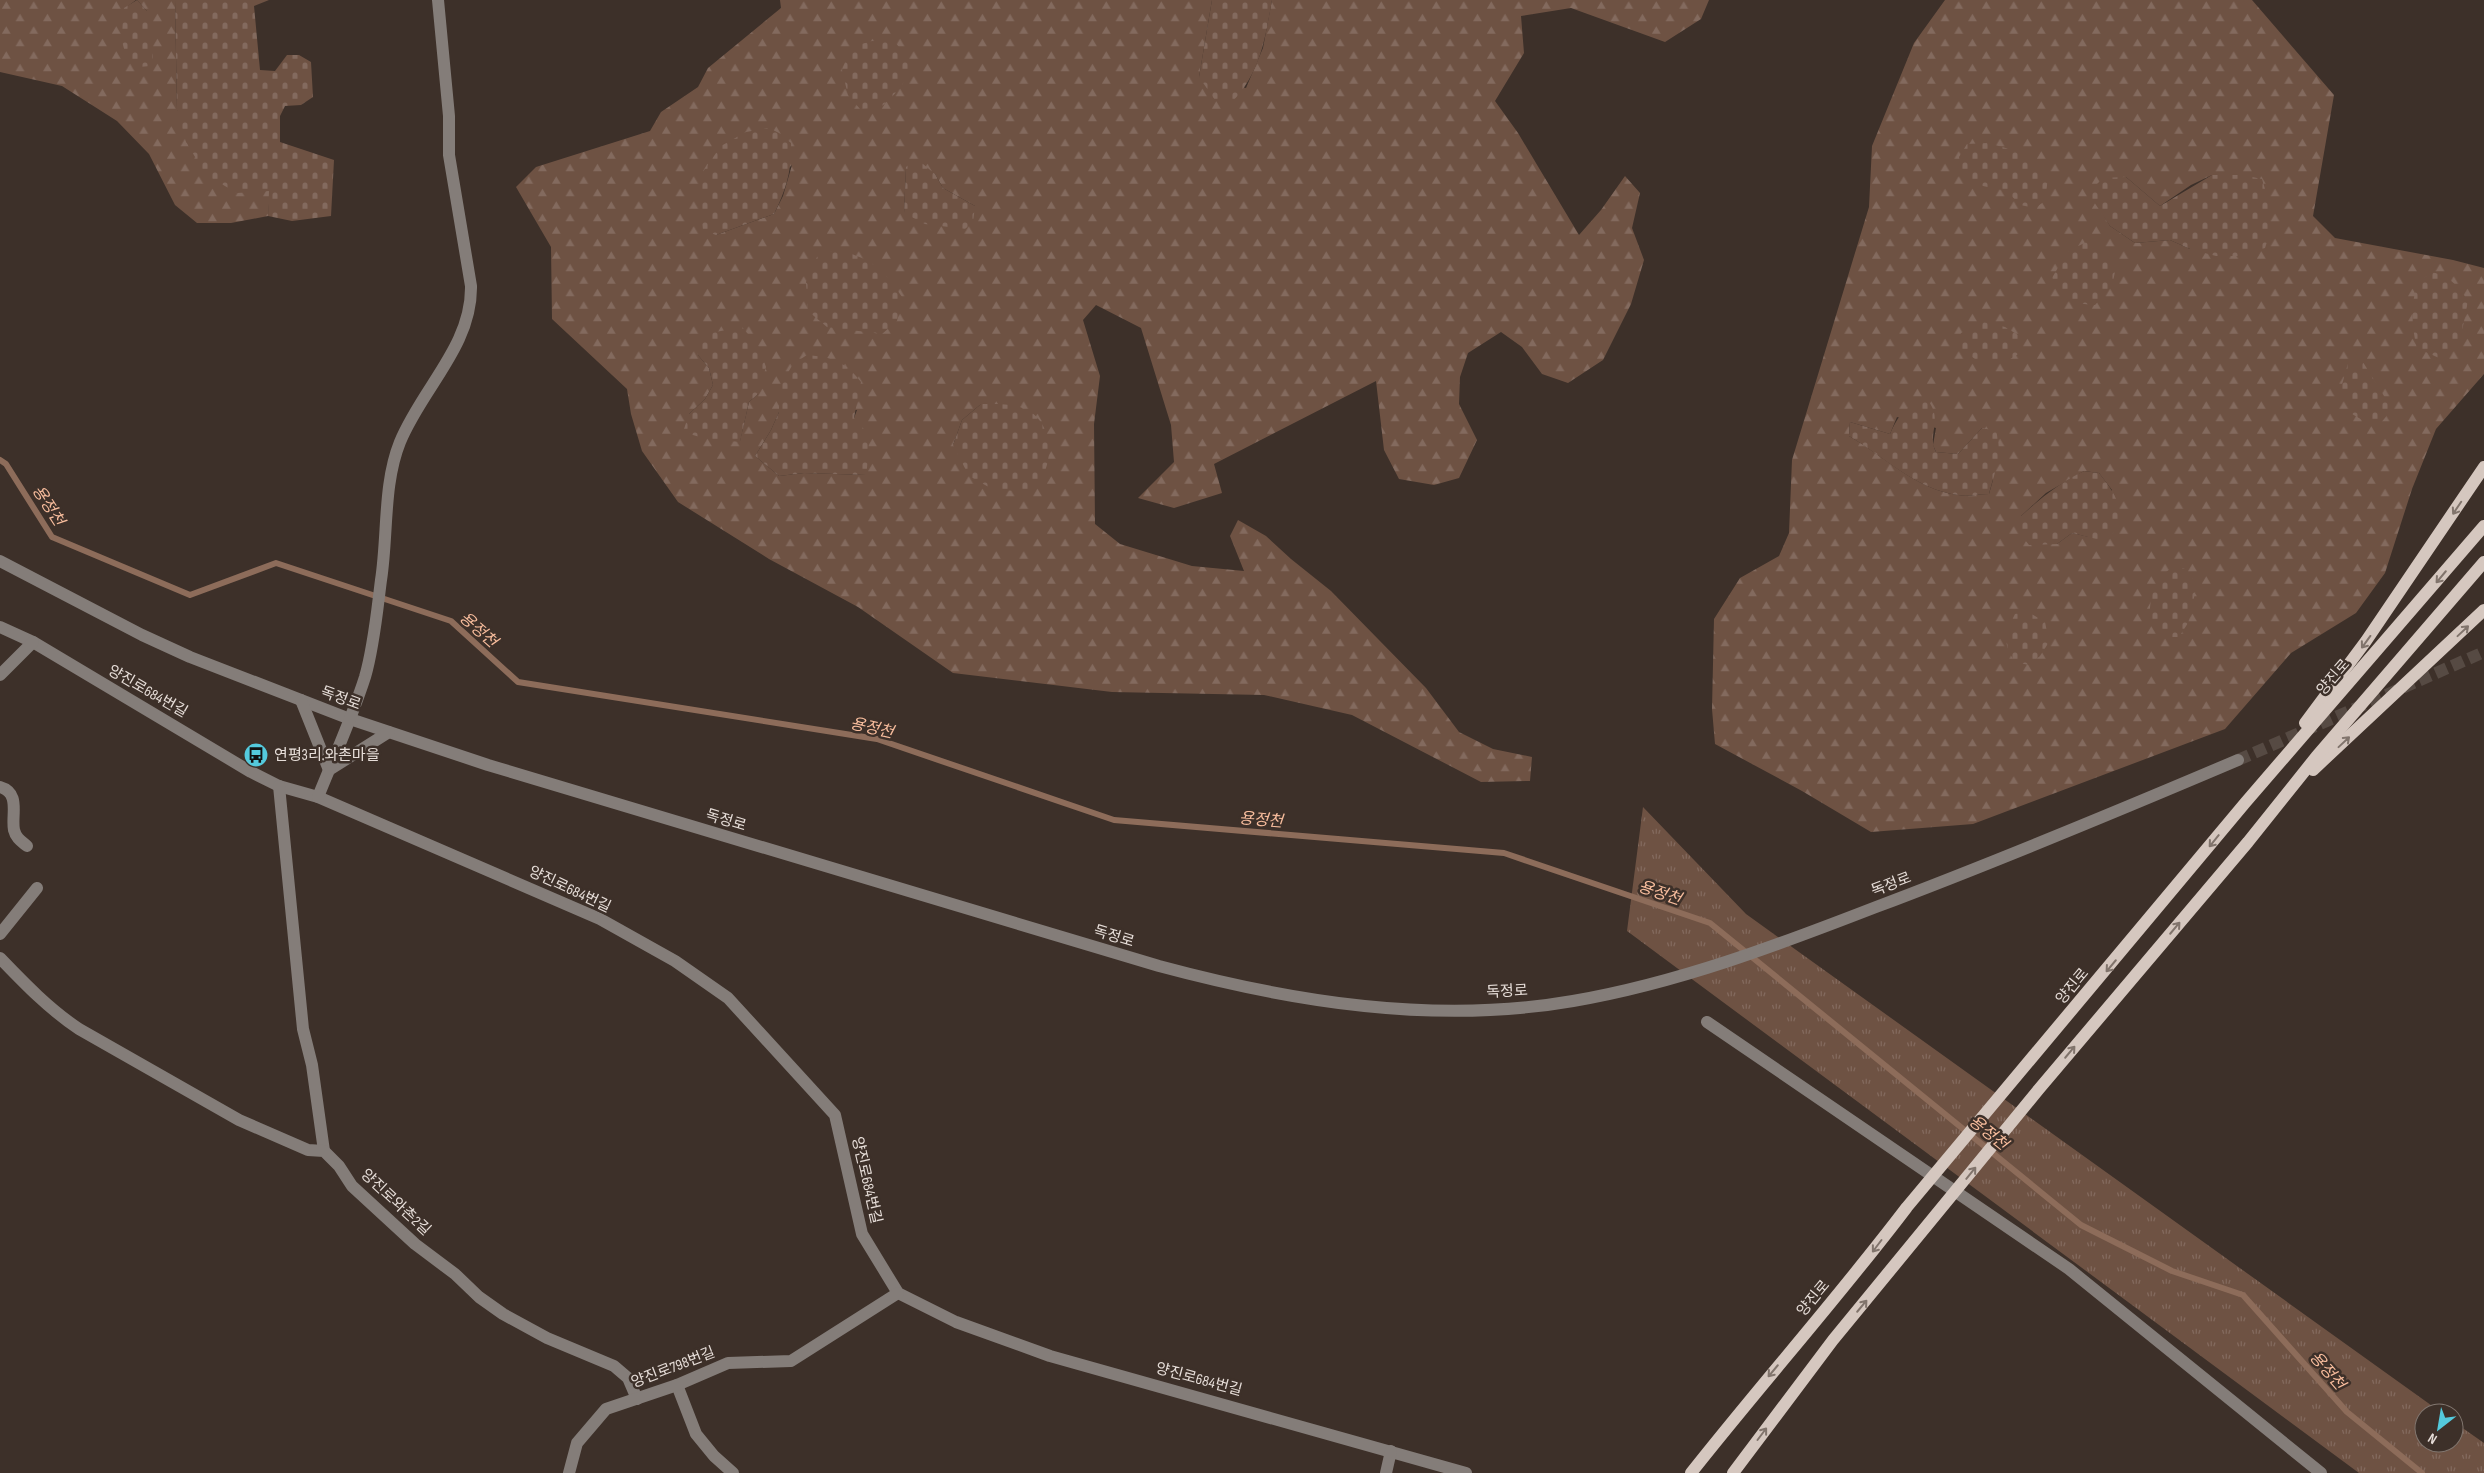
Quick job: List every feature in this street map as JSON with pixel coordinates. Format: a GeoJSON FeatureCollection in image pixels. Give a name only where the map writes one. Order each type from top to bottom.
{"type":"FeatureCollection","features":[{"type":"Feature","properties":{"kind":"main road"},"geometry":{"type":"LineString","coordinates":[[2245,803],[2366,641],[2484,467]]}},
{"type":"Feature","properties":{"kind":"main road","name":"양진로"},"geometry":{"type":"LineString","coordinates":[[1691,1473],[1754,1393],[2245,803],[2484,526]]}},
{"type":"Feature","properties":{"kind":"main road"},"geometry":{"type":"LineString","coordinates":[[1733,1473],[1833,1340],[2039,1089],[2316,757],[2484,562]]}},
{"type":"Feature","properties":{"kind":"main road"},"geometry":{"type":"LineString","coordinates":[[2282,799],[2484,610]]}},
{"type":"Feature","properties":{"kind":"street"},"geometry":{"type":"LineString","coordinates":[[318,797],[350,719],[365,675],[382,578],[392,468],[399,443],[425,393],[456,347],[472,307],[471,286],[449,155],[449,116],[438,0]]}},
{"type":"Feature","properties":{"kind":"street","name":"독정로"},"geometry":{"type":"LineString","coordinates":[[0,561],[150,639],[190,657],[350,719],[488,765],[1158,966],[1234,986],[1365,1006],[1445,1009],[1535,1006],[1572,1001],[1628,989],[1706,968],[1832,924],[2078,828],[2238,760]]}},
{"type":"Feature","properties":{"kind":"street","name":"양진로684번길"},"geometry":{"type":"LineString","coordinates":[[0,627],[33,642],[251,772],[279,786],[318,797],[600,919],[675,961],[728,998],[835,1114],[862,1234],[898,1293],[956,1322],[1050,1356],[1466,1473]]}},
{"type":"Feature","properties":{"kind":"street"},"geometry":{"type":"LineString","coordinates":[[0,675],[33,642]]}},
{"type":"Feature","properties":{"kind":"street"},"geometry":{"type":"LineString","coordinates":[[300,700],[329,770]]}},
{"type":"Feature","properties":{"kind":"street"},"geometry":{"type":"LineString","coordinates":[[329,770],[389,732]]}},
{"type":"Feature","properties":{"kind":"street"},"geometry":{"type":"LineString","coordinates":[[0,958],[28,988],[79,1029],[239,1120],[308,1150],[324,1151],[312,1065],[303,1029],[279,786]]}},
{"type":"Feature","properties":{"kind":"street"},"geometry":{"type":"LineString","coordinates":[[0,787],[6,789],[12,796],[14,828],[17,837],[27,846]]}},
{"type":"Feature","properties":{"kind":"street"},"geometry":{"type":"LineString","coordinates":[[0,934],[37,888]]}},
{"type":"Feature","properties":{"kind":"street"},"geometry":{"type":"LineString","coordinates":[[1707,1022],[2069,1269],[2321,1473]]}},
{"type":"Feature","properties":{"kind":"street","name":"양진로와촌2길"},"geometry":{"type":"LineString","coordinates":[[324,1151],[338,1166],[352,1186],[415,1244],[455,1274],[479,1297],[503,1314],[547,1338],[614,1366],[628,1378],[637,1399]]}},
{"type":"Feature","properties":{"kind":"street","name":"양진로798번길"},"geometry":{"type":"LineString","coordinates":[[569,1473],[577,1443],[606,1409],[677,1385],[728,1363],[791,1361],[898,1293]]}},
{"type":"Feature","properties":{"kind":"street"},"geometry":{"type":"LineString","coordinates":[[677,1385],[696,1434],[714,1456],[733,1473]]}},
{"type":"Feature","properties":{"kind":"street"},"geometry":{"type":"LineString","coordinates":[[1386,1473],[1391,1451]]}},
{"type":"Feature","properties":{"kind":"green space"},"geometry":{"type":"Polygon","coordinates":[[[0,0],[136,0],[124,9],[147,11],[137,0],[175,0],[177,110],[270,191],[268,216],[231,223],[197,223],[175,205],[149,154],[117,121],[62,86],[0,72],[0,0]]]}},
{"type":"Feature","properties":{"kind":"green space"},"geometry":{"type":"Polygon","coordinates":[[[137,0],[147,11],[153,57],[150,66],[139,67],[127,59],[121,38],[124,8],[137,0]]]}},
{"type":"Feature","properties":{"kind":"green space"},"geometry":{"type":"Polygon","coordinates":[[[175,0],[269,0],[254,6],[260,70],[275,71],[287,55],[299,55],[311,62],[313,97],[301,105],[285,106],[280,116],[280,142],[334,160],[331,216],[292,221],[268,216],[269,191],[237,193],[206,175],[186,142],[177,110],[175,0]]]}},
{"type":"Feature","properties":{"kind":"green space"},"geometry":{"type":"Polygon","coordinates":[[[780,0],[1212,0],[1199,77],[1246,88],[1263,48],[1272,0],[1709,0],[1701,19],[1665,42],[1571,8],[1521,16],[1524,53],[1495,101],[1518,133],[1579,235],[1601,210],[1625,176],[1640,193],[1632,228],[1644,260],[1631,304],[1603,360],[1568,383],[1542,374],[1522,347],[1501,332],[1468,353],[1460,377],[1459,404],[1477,440],[1459,478],[1434,485],[1399,479],[1384,450],[1376,381],[1214,464],[1222,493],[1174,508],[1138,498],[1174,462],[1171,425],[1141,328],[1096,305],[1083,320],[1100,376],[1094,424],[1095,524],[1120,544],[1192,566],[1244,571],[1230,536],[1238,520],[1266,536],[1331,591],[1426,688],[1459,732],[1493,749],[1532,757],[1530,781],[1481,782],[1352,715],[1264,695],[1112,692],[953,673],[858,607],[769,559],[678,502],[642,451],[631,414],[627,389],[552,319],[551,247],[516,187],[536,167],[650,131],[661,112],[698,87],[708,68],[781,8],[780,0]],[[792,165],[716,235],[774,214],[783,196],[792,165]],[[906,168],[904,213],[975,206],[943,188],[935,174],[906,168]],[[697,354],[709,368],[713,385],[705,399],[689,414],[740,441],[749,402],[758,394],[697,354]],[[981,404],[962,420],[953,445],[981,404]],[[857,410],[779,412],[771,430],[755,456],[779,476],[804,473],[866,475],[854,418],[857,410]]]}},
{"type":"Feature","properties":{"kind":"green space"},"geometry":{"type":"Polygon","coordinates":[[[1212,0],[1272,0],[1260,56],[1249,80],[1231,103],[1215,100],[1199,77],[1212,0]]]}},
{"type":"Feature","properties":{"kind":"green space"},"geometry":{"type":"Polygon","coordinates":[[[1945,0],[2252,0],[2334,95],[2313,216],[2335,238],[2453,260],[2484,268],[2484,374],[2436,429],[2412,489],[2385,573],[2356,613],[2291,653],[2225,729],[1973,824],[1871,832],[1802,791],[1715,744],[1712,709],[1714,619],[1740,578],[1779,556],[1789,533],[1792,460],[1869,207],[1872,146],[1914,43],[1945,0]],[[2212,175],[2191,185],[2160,206],[2126,177],[2097,204],[2110,226],[2135,243],[2170,240],[2190,249],[2212,175]],[[1897,417],[1890,434],[1850,422],[1849,436],[1915,479],[1943,492],[1970,496],[1989,494],[1993,480],[1982,428],[1958,454],[1936,452],[1933,445],[1936,428],[1897,417]],[[2084,471],[2046,493],[2021,516],[2057,544],[2072,533],[2089,537],[2112,490],[2099,473],[2084,471]]]}},
{"type":"Feature","properties":{"kind":"green space"},"geometry":{"type":"Polygon","coordinates":[[[872,41],[895,42],[907,58],[909,65],[908,73],[901,86],[880,108],[860,109],[848,95],[842,70],[851,47],[872,41]]]}},
{"type":"Feature","properties":{"kind":"green space"},"geometry":{"type":"Polygon","coordinates":[[[769,128],[779,133],[791,143],[787,180],[774,214],[716,235],[703,230],[698,203],[700,176],[721,146],[746,132],[769,128]]]}},
{"type":"Feature","properties":{"kind":"green space"},"geometry":{"type":"Polygon","coordinates":[[[1987,143],[2021,154],[2041,170],[2048,178],[2045,201],[2035,208],[2020,205],[2007,191],[1983,186],[1962,173],[1959,157],[1967,144],[1987,143]]]}},
{"type":"Feature","properties":{"kind":"green space"},"geometry":{"type":"Polygon","coordinates":[[[917,159],[935,174],[943,188],[975,206],[973,222],[965,229],[925,224],[904,213],[906,167],[917,159]]]}},
{"type":"Feature","properties":{"kind":"green space"},"geometry":{"type":"Polygon","coordinates":[[[2212,175],[2242,175],[2262,179],[2270,214],[2268,239],[2265,248],[2243,256],[2216,256],[2190,249],[2170,240],[2135,243],[2110,226],[2088,193],[2103,178],[2126,177],[2160,206],[2212,175]]]}},
{"type":"Feature","properties":{"kind":"green space"},"geometry":{"type":"Polygon","coordinates":[[[2088,241],[2105,251],[2116,267],[2112,286],[2095,305],[2074,301],[2052,278],[2067,252],[2088,241]]]}},
{"type":"Feature","properties":{"kind":"green space"},"geometry":{"type":"Polygon","coordinates":[[[837,249],[868,261],[875,266],[888,278],[902,297],[897,321],[882,334],[827,327],[808,311],[806,282],[817,257],[837,249]]]}},
{"type":"Feature","properties":{"kind":"green space"},"geometry":{"type":"Polygon","coordinates":[[[2432,272],[2444,276],[2453,282],[2468,301],[2462,331],[2456,348],[2439,358],[2417,348],[2413,323],[2417,283],[2432,272]]]}},
{"type":"Feature","properties":{"kind":"green space"},"geometry":{"type":"Polygon","coordinates":[[[1984,322],[2005,327],[2023,338],[2020,353],[2007,361],[1975,359],[1957,346],[1961,333],[1984,322]]]}},
{"type":"Feature","properties":{"kind":"green space"},"geometry":{"type":"Polygon","coordinates":[[[742,327],[759,347],[766,367],[758,394],[749,402],[740,442],[703,438],[683,432],[689,414],[705,399],[713,385],[709,368],[697,354],[705,334],[742,327]]]}},
{"type":"Feature","properties":{"kind":"green space"},"geometry":{"type":"Polygon","coordinates":[[[807,355],[824,357],[844,365],[861,382],[854,418],[868,434],[869,454],[866,475],[804,473],[779,476],[755,456],[771,430],[779,412],[779,388],[793,364],[807,355]]]}},
{"type":"Feature","properties":{"kind":"green space"},"geometry":{"type":"Polygon","coordinates":[[[2361,359],[2389,404],[2389,413],[2380,424],[2364,421],[2352,414],[2341,388],[2349,360],[2361,359]]]}},
{"type":"Feature","properties":{"kind":"green space"},"geometry":{"type":"Polygon","coordinates":[[[1924,396],[1934,411],[1933,438],[1936,452],[1958,454],[1982,428],[1996,431],[1999,447],[1996,470],[1989,494],[1962,496],[1943,492],[1928,486],[1901,471],[1849,436],[1850,422],[1890,434],[1903,412],[1912,403],[1924,396]]]}},
{"type":"Feature","properties":{"kind":"green space"},"geometry":{"type":"Polygon","coordinates":[[[981,404],[1016,406],[1035,415],[1041,422],[1048,439],[1048,458],[1043,475],[1026,491],[994,490],[969,476],[953,445],[962,420],[981,404]]]}},
{"type":"Feature","properties":{"kind":"green space"},"geometry":{"type":"Polygon","coordinates":[[[2084,471],[2099,473],[2116,499],[2120,516],[2118,525],[2113,533],[2104,541],[2072,533],[2057,544],[2029,545],[2021,535],[2021,516],[2051,491],[2084,471]]]}},
{"type":"Feature","properties":{"kind":"green space"},"geometry":{"type":"Polygon","coordinates":[[[2175,566],[2185,569],[2197,585],[2188,623],[2179,637],[2164,637],[2149,620],[2152,595],[2157,582],[2167,571],[2175,566]]]}},
{"type":"Feature","properties":{"kind":"green space"},"geometry":{"type":"Polygon","coordinates":[[[2028,612],[2045,622],[2049,642],[2040,656],[2029,665],[2015,662],[2008,649],[2006,638],[2015,614],[2028,612]]]}},
{"type":"Feature","properties":{"kind":"green space"},"geometry":{"type":"Polygon","coordinates":[[[1643,807],[1746,914],[2428,1403],[2414,1403],[2414,1453],[2464,1453],[2464,1429],[2484,1443],[2484,1473],[2359,1473],[1627,931],[1643,807]]]}},
{"type":"Feature","properties":{"kind":"waterway","name":"용정천"},"geometry":{"type":"LineString","coordinates":[[0,460],[6,464],[52,537],[190,595],[276,563],[451,621],[518,682],[877,739],[1114,820],[1504,853],[1710,923],[2081,1225],[2172,1271],[2243,1295],[2347,1412],[2422,1473]]}},
{"type":"Feature","properties":{"kind":"tunnel"},"geometry":{"type":"LineString","coordinates":[[2238,760],[2484,652]]}},
{"type":"Feature","properties":{"kind":"place","name":"연평3리.와촌마을"},"geometry":{"type":"Point","coordinates":[256,755]}}]}
